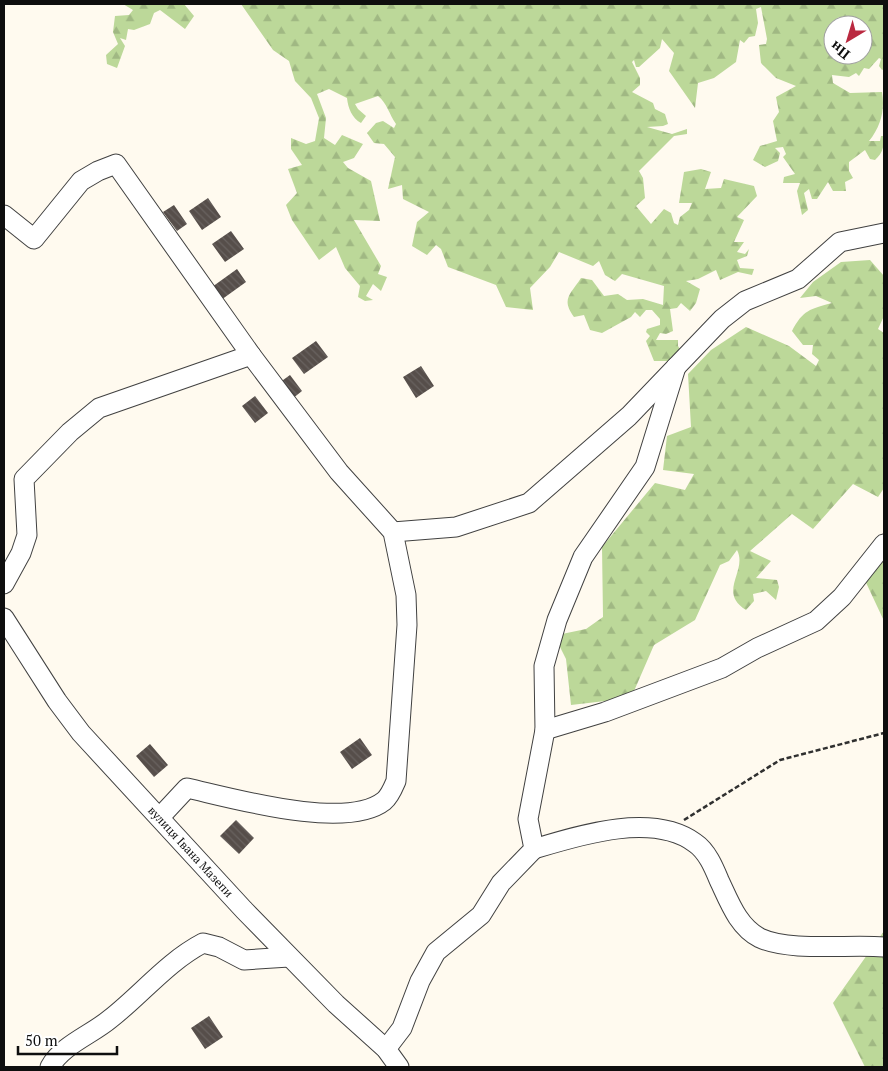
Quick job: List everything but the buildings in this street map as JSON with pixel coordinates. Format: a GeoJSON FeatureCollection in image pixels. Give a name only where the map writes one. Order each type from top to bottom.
{"type":"FeatureCollection","features":[{"type":"Feature","properties":{"kind":"street"},"geometry":{"type":"LineString","coordinates":[[4,215],[34,240],[81,181],[98,171],[116,164],[251,355],[339,472],[393,532],[406,595],[408,625],[398,770],[396,781],[388,796],[372,807],[345,814],[289,810],[187,788],[160,817]]}},
{"type":"Feature","properties":{"kind":"street"},"geometry":{"type":"LineString","coordinates":[[393,532],[456,527],[529,502],[629,416],[722,319],[745,301],[798,279],[840,242],[884,233]]}},
{"type":"Feature","properties":{"kind":"street"},"geometry":{"type":"LineString","coordinates":[[4,584],[21,553],[27,536],[24,479],[70,432],[99,408],[251,355]]}},
{"type":"Feature","properties":{"kind":"street"},"geometry":{"type":"LineString","coordinates":[[534,849],[528,819],[545,730],[544,666],[557,620],[583,557],[646,467],[676,367]]}},
{"type":"Feature","properties":{"kind":"street"},"geometry":{"type":"LineString","coordinates":[[545,730],[605,712],[722,668],[757,648],[816,620],[842,597],[884,544]]}},
{"type":"Feature","properties":{"kind":"street","name":"вулиця Івана Мазепи"},"geometry":{"type":"LineString","coordinates":[[4,618],[57,701],[81,733],[289,957],[386,1050],[399,1067]]}},
{"type":"Feature","properties":{"kind":"street"},"geometry":{"type":"LineString","coordinates":[[386,1050],[402,1028],[420,981],[436,952],[481,915],[501,883],[534,849],[585,835],[634,828],[668,829],[696,843],[711,862],[740,921],[759,937],[780,944],[884,947]]}},
{"type":"Feature","properties":{"kind":"street"},"geometry":{"type":"LineString","coordinates":[[50,1067],[67,1048],[111,1019],[184,953],[203,943],[219,947],[244,960],[289,957]]}},
{"type":"Feature","properties":{"kind":"path"},"geometry":{"type":"LineString","coordinates":[[668,829],[780,760],[884,733]]}},
{"type":"Feature","properties":{"kind":"green space"},"geometry":{"type":"Polygon","coordinates":[[[123,4],[184,4],[194,16],[185,29],[160,10],[154,13],[150,24],[134,30],[128,29],[126,40],[120,38],[125,46],[117,68],[107,64],[106,55],[118,44],[113,32],[115,16],[129,15],[133,10],[123,4]]]}},
{"type":"Feature","properties":{"kind":"green space"},"geometry":{"type":"Polygon","coordinates":[[[241,4],[884,4],[884,69],[882,70],[879,66],[881,59],[879,58],[873,65],[873,15],[823,15],[823,65],[873,65],[869,69],[864,68],[859,76],[856,73],[849,77],[832,75],[833,83],[850,93],[882,92],[881,118],[877,130],[869,141],[880,141],[881,136],[884,136],[883,146],[880,155],[875,160],[870,159],[865,150],[849,162],[849,171],[853,178],[845,182],[846,191],[833,191],[828,182],[817,199],[812,199],[809,189],[804,193],[808,210],[802,215],[797,191],[800,183],[783,183],[784,177],[795,174],[783,157],[786,154],[783,147],[775,148],[780,153],[778,161],[765,167],[753,160],[760,146],[777,141],[773,121],[779,112],[776,97],[796,86],[776,78],[761,63],[759,45],[766,44],[767,39],[761,7],[756,9],[758,23],[755,36],[749,37],[744,43],[740,40],[736,62],[714,78],[698,83],[695,108],[669,71],[674,53],[662,39],[660,48],[639,67],[636,67],[634,60],[632,62],[640,78],[640,85],[632,92],[653,103],[655,109],[665,114],[668,124],[647,127],[672,134],[687,129],[687,134],[674,136],[639,171],[643,178],[645,198],[636,206],[651,224],[664,209],[671,213],[674,223],[678,225],[680,217],[689,210],[692,203],[679,203],[684,172],[701,169],[711,172],[705,189],[721,188],[724,179],[754,186],[757,196],[737,217],[744,220],[734,242],[744,242],[737,252],[745,254],[749,249],[747,256],[737,260],[740,268],[754,269],[752,275],[738,272],[720,280],[716,270],[698,279],[686,281],[700,289],[696,303],[690,311],[681,303],[677,308],[670,309],[673,331],[666,334],[660,333],[656,340],[678,340],[678,346],[683,354],[673,361],[654,361],[646,341],[650,336],[646,332],[647,329],[660,325],[660,319],[652,310],[646,310],[640,317],[635,312],[631,317],[602,333],[590,330],[584,315],[574,317],[568,306],[568,301],[581,278],[592,280],[604,296],[618,294],[627,300],[643,299],[663,305],[664,286],[622,274],[615,281],[605,275],[599,261],[593,266],[559,252],[550,267],[530,288],[533,310],[506,307],[496,285],[448,267],[441,249],[436,245],[427,255],[412,246],[417,222],[429,212],[403,199],[402,185],[388,189],[395,157],[384,144],[374,143],[367,133],[376,123],[383,121],[394,128],[396,124],[386,105],[378,96],[355,104],[366,116],[361,123],[351,112],[347,98],[329,89],[317,94],[326,118],[324,138],[335,145],[342,135],[363,144],[354,158],[343,162],[348,168],[371,181],[380,221],[354,220],[381,266],[378,274],[387,277],[381,291],[373,284],[366,296],[373,300],[365,301],[358,297],[360,286],[345,268],[336,247],[319,260],[292,220],[286,205],[297,193],[288,169],[302,165],[291,149],[291,138],[306,144],[315,141],[319,118],[311,98],[295,81],[289,61],[273,50],[241,4]]]}},
{"type":"Feature","properties":{"kind":"green space"},"geometry":{"type":"Polygon","coordinates":[[[870,260],[884,276],[884,316],[878,329],[884,333],[884,488],[878,497],[853,484],[813,529],[792,514],[750,551],[771,561],[756,578],[777,580],[779,587],[776,600],[766,591],[753,594],[754,601],[746,610],[738,603],[734,596],[733,589],[739,566],[737,550],[729,561],[720,565],[695,620],[654,645],[631,698],[571,705],[566,659],[558,643],[562,634],[586,629],[603,617],[602,547],[655,483],[685,490],[694,474],[663,470],[667,436],[691,427],[688,374],[711,350],[746,327],[789,346],[816,366],[819,360],[812,354],[813,345],[803,345],[792,331],[808,311],[832,303],[816,296],[800,298],[813,282],[841,262],[870,260]]]}},
{"type":"Feature","properties":{"kind":"green space"},"geometry":{"type":"Polygon","coordinates":[[[884,555],[884,621],[862,574],[884,555]]]}},
{"type":"Feature","properties":{"kind":"green space"},"geometry":{"type":"Polygon","coordinates":[[[884,931],[884,1067],[865,1067],[833,1003],[884,931]]]}}]}
